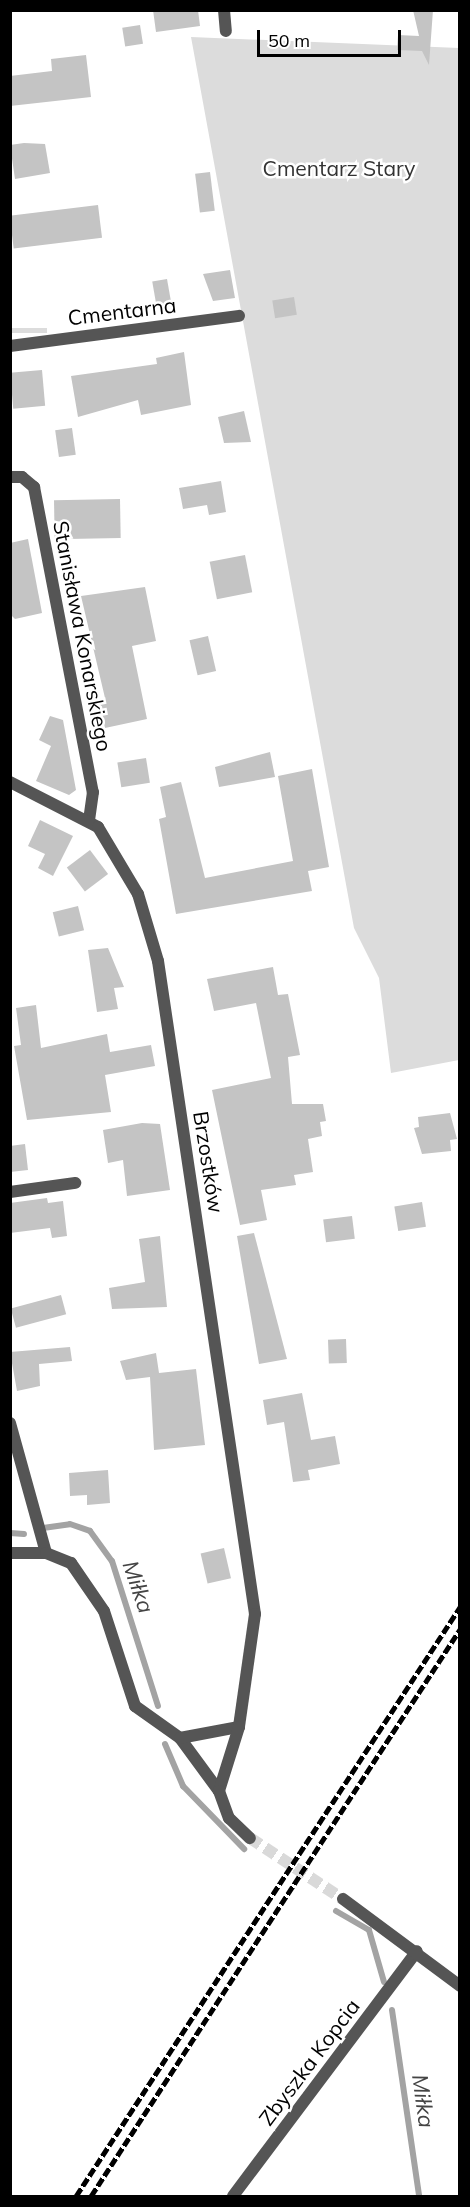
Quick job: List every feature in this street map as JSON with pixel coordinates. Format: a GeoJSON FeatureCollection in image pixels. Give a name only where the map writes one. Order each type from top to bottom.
{"type":"FeatureCollection","features":[{"type":"Feature","properties":{"kind":"street"},"geometry":{"type":"LineString","coordinates":[[224,10],[226,31]]}},
{"type":"Feature","properties":{"kind":"street","name":"Cmentarna"},"geometry":{"type":"LineString","coordinates":[[10,346],[239,316]]}},
{"type":"Feature","properties":{"kind":"street","name":"Stanisława Konarskiego"},"geometry":{"type":"LineString","coordinates":[[10,477],[22,477],[34,487],[93,792],[89,819]]}},
{"type":"Feature","properties":{"kind":"street","name":"Brzostków"},"geometry":{"type":"LineString","coordinates":[[10,782],[89,819],[109,841],[138,894],[158,961],[255,1614],[239,1727],[219,1791]]}},
{"type":"Feature","properties":{"kind":"street"},"geometry":{"type":"LineString","coordinates":[[10,1192],[75,1183]]}},
{"type":"Feature","properties":{"kind":"street"},"geometry":{"type":"LineString","coordinates":[[10,1423],[46,1553]]}},
{"type":"Feature","properties":{"kind":"street"},"geometry":{"type":"LineString","coordinates":[[10,1553],[46,1553],[71,1563],[90,1586],[104,1611],[135,1706],[180,1738],[219,1791],[229,1818],[250,1838]]}},
{"type":"Feature","properties":{"kind":"street"},"geometry":{"type":"LineString","coordinates":[[180,1738],[239,1727]]}},
{"type":"Feature","properties":{"kind":"street"},"geometry":{"type":"LineString","coordinates":[[343,1899],[417,1951],[459,1986]]}},
{"type":"Feature","properties":{"kind":"street","name":"Zbyszka Kopcia"},"geometry":{"type":"LineString","coordinates":[[232,2196],[417,1951]]}},
{"type":"Feature","properties":{"kind":"green space","name":"Cmentarz Stary"},"geometry":{"type":"Polygon","coordinates":[[[191,37],[459,48],[459,1060],[391,1073],[379,978],[354,928],[191,37]]]}},
{"type":"Feature","properties":{"kind":"green space"},"geometry":{"type":"Polygon","coordinates":[[[11,328],[47,328],[47,333],[11,333],[11,328]]]}},
{"type":"Feature","properties":{"kind":"building"},"geometry":{"type":"Polygon","coordinates":[[[153,10],[198,10],[200,26],[156,32],[153,10]]]}},
{"type":"Feature","properties":{"kind":"building"},"geometry":{"type":"Polygon","coordinates":[[[413,10],[433,10],[429,65],[422,51],[397,50],[398,35],[419,36],[413,10]]]}},
{"type":"Feature","properties":{"kind":"building"},"geometry":{"type":"Polygon","coordinates":[[[140,25],[143,44],[125,47],[122,28],[140,25]]]}},
{"type":"Feature","properties":{"kind":"building"},"geometry":{"type":"Polygon","coordinates":[[[86,55],[91,97],[10,106],[10,76],[52,71],[51,59],[86,55]]]}},
{"type":"Feature","properties":{"kind":"building"},"geometry":{"type":"Polygon","coordinates":[[[45,144],[50,173],[15,179],[10,145],[45,144]]]}},
{"type":"Feature","properties":{"kind":"building"},"geometry":{"type":"Polygon","coordinates":[[[210,172],[215,211],[200,213],[195,174],[210,172]]]}},
{"type":"Feature","properties":{"kind":"building"},"geometry":{"type":"Polygon","coordinates":[[[98,205],[102,238],[14,249],[10,216],[98,205]]]}},
{"type":"Feature","properties":{"kind":"building"},"geometry":{"type":"Polygon","coordinates":[[[230,270],[235,298],[213,301],[203,274],[230,270]]]}},
{"type":"Feature","properties":{"kind":"building"},"geometry":{"type":"Polygon","coordinates":[[[167,279],[172,306],[157,308],[152,282],[167,279]]]}},
{"type":"Feature","properties":{"kind":"building"},"geometry":{"type":"Polygon","coordinates":[[[294,297],[297,315],[275,318],[272,300],[294,297]]]}},
{"type":"Feature","properties":{"kind":"building"},"geometry":{"type":"Polygon","coordinates":[[[184,352],[191,405],[141,415],[138,400],[78,417],[71,376],[157,364],[156,358],[184,352]]]}},
{"type":"Feature","properties":{"kind":"building"},"geometry":{"type":"Polygon","coordinates":[[[42,370],[45,406],[13,409],[10,373],[42,370]]]}},
{"type":"Feature","properties":{"kind":"building"},"geometry":{"type":"Polygon","coordinates":[[[244,411],[251,442],[224,443],[218,417],[244,411]]]}},
{"type":"Feature","properties":{"kind":"building"},"geometry":{"type":"Polygon","coordinates":[[[72,428],[76,455],[59,457],[55,430],[72,428]]]}},
{"type":"Feature","properties":{"kind":"building"},"geometry":{"type":"Polygon","coordinates":[[[221,481],[226,512],[209,515],[207,505],[183,509],[179,488],[221,481]]]}},
{"type":"Feature","properties":{"kind":"building"},"geometry":{"type":"Polygon","coordinates":[[[120,499],[121,538],[55,539],[54,500],[120,499]]]}},
{"type":"Feature","properties":{"kind":"building"},"geometry":{"type":"Polygon","coordinates":[[[28,539],[42,613],[15,619],[10,614],[10,543],[28,539]]]}},
{"type":"Feature","properties":{"kind":"building"},"geometry":{"type":"Polygon","coordinates":[[[245,555],[252,592],[217,599],[210,562],[245,555]]]}},
{"type":"Feature","properties":{"kind":"building"},"geometry":{"type":"Polygon","coordinates":[[[145,587],[156,641],[132,646],[147,719],[105,728],[99,699],[105,698],[81,596],[145,587]]]}},
{"type":"Feature","properties":{"kind":"building"},"geometry":{"type":"Polygon","coordinates":[[[208,636],[216,671],[198,675],[189,640],[208,636]]]}},
{"type":"Feature","properties":{"kind":"building"},"geometry":{"type":"Polygon","coordinates":[[[50,716],[63,720],[76,790],[69,795],[36,781],[51,746],[39,740],[50,716]]]}},
{"type":"Feature","properties":{"kind":"building"},"geometry":{"type":"Polygon","coordinates":[[[270,752],[275,777],[219,787],[215,767],[270,752]]]}},
{"type":"Feature","properties":{"kind":"building"},"geometry":{"type":"Polygon","coordinates":[[[146,758],[150,783],[121,787],[117,763],[146,758]]]}},
{"type":"Feature","properties":{"kind":"building"},"geometry":{"type":"Polygon","coordinates":[[[312,769],[329,867],[308,871],[312,891],[176,914],[159,819],[166,817],[160,787],[181,782],[205,878],[293,861],[278,776],[312,769]]]}},
{"type":"Feature","properties":{"kind":"building"},"geometry":{"type":"Polygon","coordinates":[[[40,820],[73,836],[53,876],[38,868],[45,854],[28,846],[40,820]]]}},
{"type":"Feature","properties":{"kind":"building"},"geometry":{"type":"Polygon","coordinates":[[[90,850],[108,874],[85,891],[67,867],[90,850]]]}},
{"type":"Feature","properties":{"kind":"building"},"geometry":{"type":"Polygon","coordinates":[[[78,906],[84,930],[59,937],[53,912],[78,906]]]}},
{"type":"Feature","properties":{"kind":"building"},"geometry":{"type":"Polygon","coordinates":[[[108,948],[124,987],[114,988],[118,1009],[97,1012],[88,950],[108,948]]]}},
{"type":"Feature","properties":{"kind":"building"},"geometry":{"type":"Polygon","coordinates":[[[273,967],[278,995],[288,994],[300,1055],[288,1057],[292,1104],[323,1104],[326,1121],[320,1122],[322,1136],[308,1139],[313,1172],[294,1175],[296,1185],[261,1190],[267,1220],[240,1225],[212,1090],[271,1078],[256,1003],[214,1011],[207,979],[273,967]]]}},
{"type":"Feature","properties":{"kind":"building"},"geometry":{"type":"Polygon","coordinates":[[[36,1005],[41,1048],[107,1034],[110,1052],[151,1045],[155,1066],[105,1075],[111,1112],[27,1120],[14,1046],[21,1045],[16,1008],[36,1005]]]}},
{"type":"Feature","properties":{"kind":"building"},"geometry":{"type":"Polygon","coordinates":[[[450,1113],[457,1139],[450,1140],[451,1151],[422,1154],[414,1128],[419,1127],[418,1117],[450,1113]]]}},
{"type":"Feature","properties":{"kind":"building"},"geometry":{"type":"Polygon","coordinates":[[[142,1123],[160,1124],[170,1190],[127,1196],[123,1160],[108,1163],[103,1130],[142,1123]]]}},
{"type":"Feature","properties":{"kind":"building"},"geometry":{"type":"Polygon","coordinates":[[[25,1144],[28,1170],[10,1172],[10,1146],[25,1144]]]}},
{"type":"Feature","properties":{"kind":"building"},"geometry":{"type":"Polygon","coordinates":[[[47,1198],[48,1203],[63,1201],[67,1236],[52,1238],[50,1228],[10,1233],[10,1203],[47,1198]]]}},
{"type":"Feature","properties":{"kind":"building"},"geometry":{"type":"Polygon","coordinates":[[[422,1202],[426,1227],[398,1231],[394,1206],[422,1202]]]}},
{"type":"Feature","properties":{"kind":"building"},"geometry":{"type":"Polygon","coordinates":[[[352,1216],[355,1239],[326,1242],[323,1220],[352,1216]]]}},
{"type":"Feature","properties":{"kind":"building"},"geometry":{"type":"Polygon","coordinates":[[[254,1233],[287,1359],[259,1364],[237,1236],[254,1233]]]}},
{"type":"Feature","properties":{"kind":"building"},"geometry":{"type":"Polygon","coordinates":[[[160,1236],[167,1307],[112,1309],[109,1288],[145,1282],[139,1239],[160,1236]]]}},
{"type":"Feature","properties":{"kind":"building"},"geometry":{"type":"Polygon","coordinates":[[[61,1295],[66,1314],[16,1328],[11,1308],[61,1295]]]}},
{"type":"Feature","properties":{"kind":"building"},"geometry":{"type":"Polygon","coordinates":[[[346,1339],[347,1363],[329,1364],[328,1340],[346,1339]]]}},
{"type":"Feature","properties":{"kind":"building"},"geometry":{"type":"Polygon","coordinates":[[[70,1347],[72,1361],[39,1364],[40,1386],[17,1391],[10,1352],[70,1347]]]}},
{"type":"Feature","properties":{"kind":"building"},"geometry":{"type":"Polygon","coordinates":[[[156,1353],[159,1373],[196,1369],[205,1445],[154,1450],[150,1377],[126,1380],[120,1361],[156,1353]]]}},
{"type":"Feature","properties":{"kind":"building"},"geometry":{"type":"Polygon","coordinates":[[[302,1393],[311,1440],[335,1436],[340,1464],[308,1470],[310,1480],[293,1482],[284,1422],[267,1425],[263,1400],[302,1393]]]}},
{"type":"Feature","properties":{"kind":"building"},"geometry":{"type":"Polygon","coordinates":[[[108,1470],[110,1503],[87,1505],[87,1495],[70,1496],[69,1473],[108,1470]]]}},
{"type":"Feature","properties":{"kind":"building"},"geometry":{"type":"Polygon","coordinates":[[[224,1548],[231,1578],[208,1584],[201,1553],[224,1548]]]}},
{"type":"Feature","properties":{"kind":"waterway","name":"Miłka"},"geometry":{"type":"LineString","coordinates":[[43,1528],[70,1524],[90,1531],[112,1561],[158,1706]]}},
{"type":"Feature","properties":{"kind":"waterway","name":"Miłka"},"geometry":{"type":"LineString","coordinates":[[10,1533],[24,1534]]}},
{"type":"Feature","properties":{"kind":"waterway","name":"Miłka"},"geometry":{"type":"LineString","coordinates":[[165,1744],[183,1786],[244,1849]]}},
{"type":"Feature","properties":{"kind":"waterway","name":"Miłka"},"geometry":{"type":"LineString","coordinates":[[336,1911],[369,1930],[384,1982]]}},
{"type":"Feature","properties":{"kind":"waterway","name":"Miłka"},"geometry":{"type":"LineString","coordinates":[[392,2010],[419,2196]]}},
{"type":"Feature","properties":{"kind":"tunnel"},"geometry":{"type":"LineString","coordinates":[[250,1838],[343,1899]]}},
{"type":"Feature","properties":{"kind":"railway"},"geometry":{"type":"LineString","coordinates":[[76,2196],[460,1607]]}},
{"type":"Feature","properties":{"kind":"railway"},"geometry":{"type":"LineString","coordinates":[[91,2196],[460,1629]]}}]}
